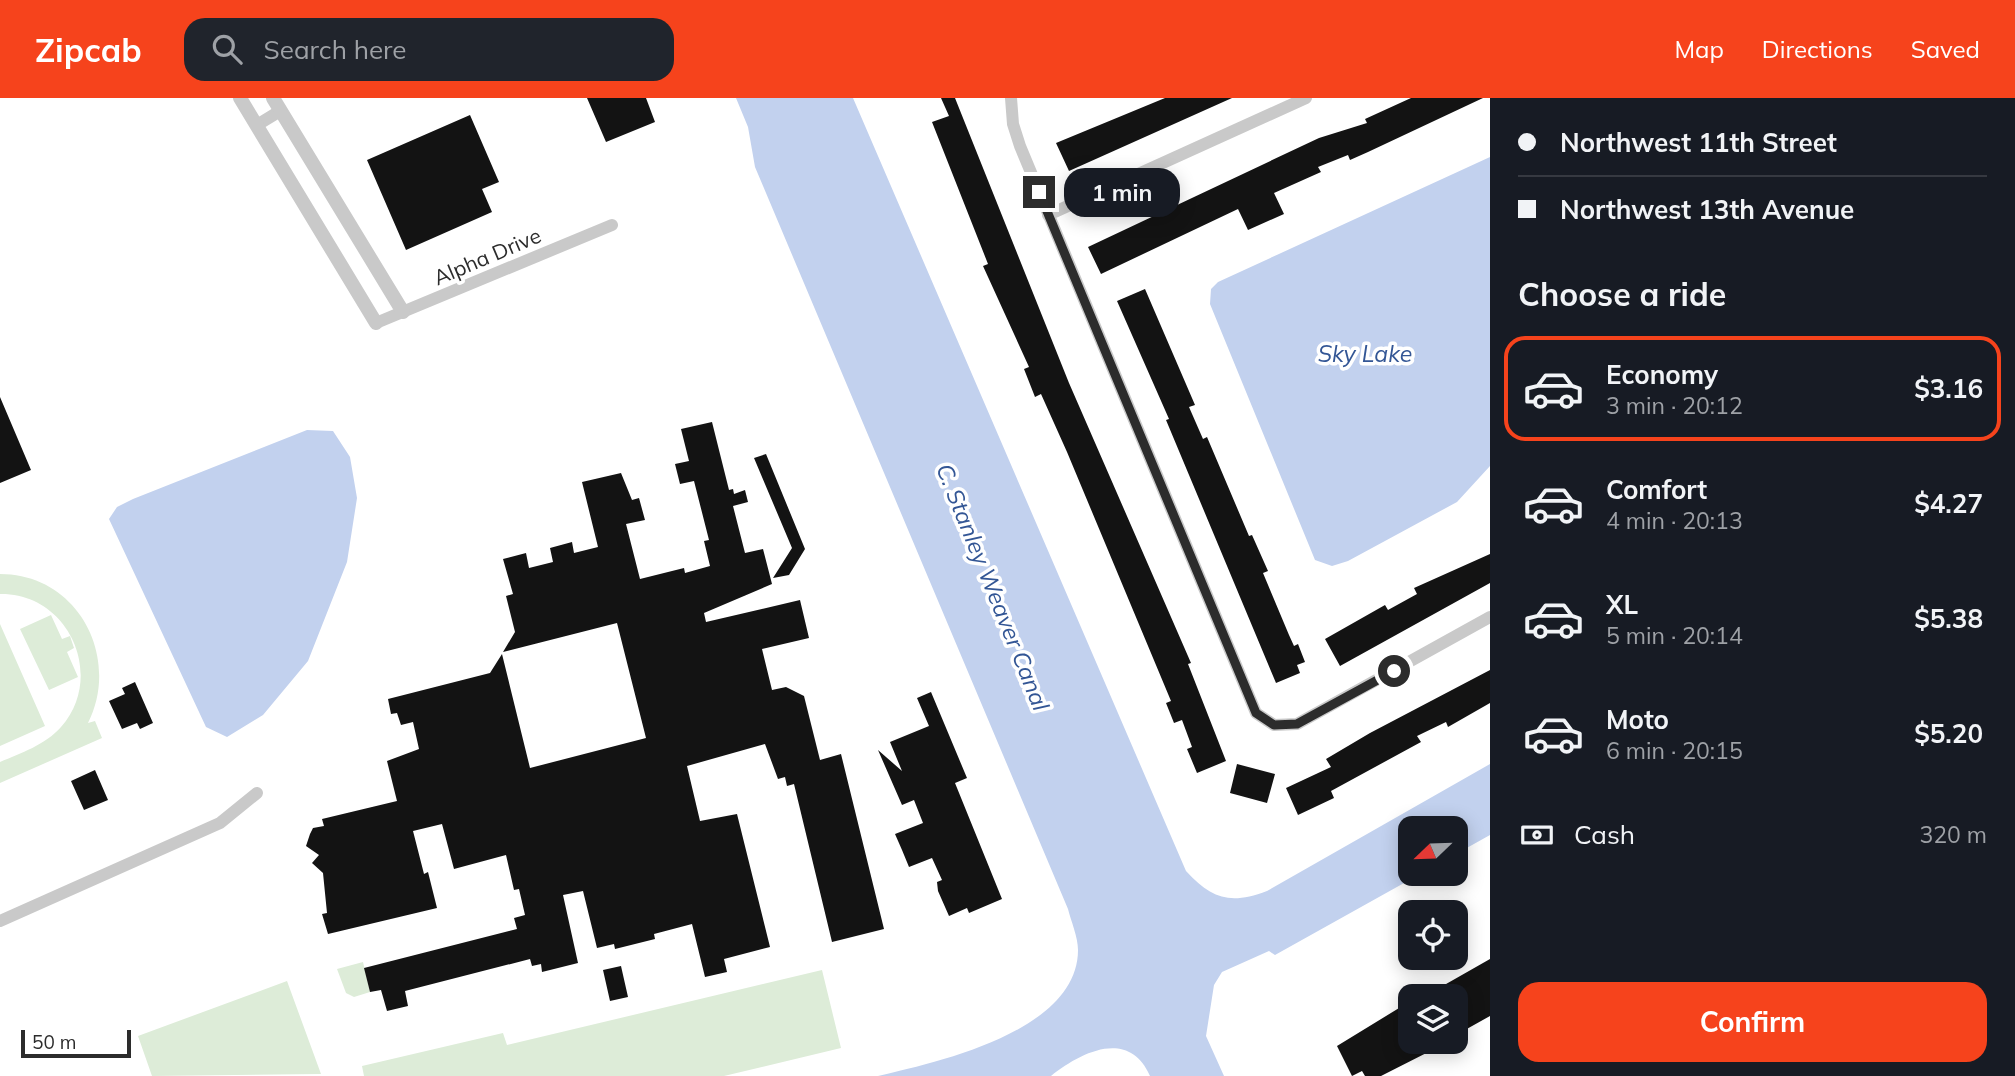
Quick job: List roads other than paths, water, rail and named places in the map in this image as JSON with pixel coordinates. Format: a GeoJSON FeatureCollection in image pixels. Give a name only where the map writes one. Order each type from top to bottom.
{"type":"FeatureCollection","features":[{"type":"Feature","properties":{"kind":"street"},"geometry":{"type":"LineString","coordinates":[[240,98],[376,323]]}},
{"type":"Feature","properties":{"kind":"street"},"geometry":{"type":"LineString","coordinates":[[1011,98],[1013,124],[1048,215],[1250,703],[1264,720],[1274,725],[1297,724],[1490,617]]}},
{"type":"Feature","properties":{"kind":"street"},"geometry":{"type":"LineString","coordinates":[[1048,215],[1306,98]]}},
{"type":"Feature","properties":{"kind":"street"},"geometry":{"type":"LineString","coordinates":[[257,125],[276,104],[403,312]]}},
{"type":"Feature","properties":{"kind":"street","name":"Alpha Drive"},"geometry":{"type":"LineString","coordinates":[[376,323],[612,225]]}},
{"type":"Feature","properties":{"kind":"street"},"geometry":{"type":"LineString","coordinates":[[0,921],[229,819],[257,793]]}},
{"type":"Feature","properties":{"kind":"water","name":"C. Stanley Weaver Canal"},"geometry":{"type":"Polygon","coordinates":[[[736,98],[853,98],[1186,871],[1204,888],[1222,897],[1242,898],[1254,895],[1267,891],[1398,816],[1399,886],[1275,955],[1269,951],[1222,972],[1214,985],[1206,1036],[1224,1076],[1150,1076],[1141,1061],[1130,1052],[1104,1049],[1076,1059],[1051,1076],[878,1076],[968,1051],[1031,1022],[1055,1002],[1072,978],[1078,945],[1068,909],[755,167],[748,127],[736,98]]]}},
{"type":"Feature","properties":{"kind":"water","name":"Sky Lake"},"geometry":{"type":"Polygon","coordinates":[[[1490,157],[1490,466],[1457,502],[1348,561],[1332,566],[1315,560],[1210,304],[1211,289],[1218,282],[1490,157]]]}},
{"type":"Feature","properties":{"kind":"water"},"geometry":{"type":"Polygon","coordinates":[[[307,430],[333,431],[350,457],[357,498],[347,562],[308,661],[263,715],[227,737],[206,727],[109,519],[117,507],[133,499],[307,430]]]}},
{"type":"Feature","properties":{"kind":"water"},"geometry":{"type":"Polygon","coordinates":[[[1490,764],[1490,835],[1468,847],[1468,816],[1399,816],[1490,764]]]}}]}
